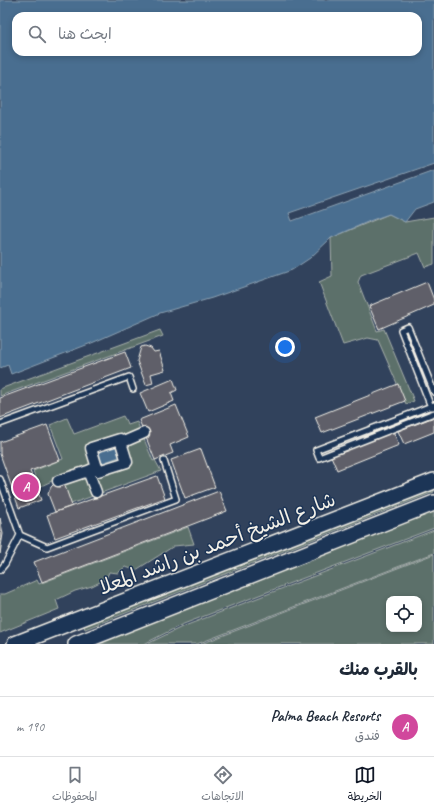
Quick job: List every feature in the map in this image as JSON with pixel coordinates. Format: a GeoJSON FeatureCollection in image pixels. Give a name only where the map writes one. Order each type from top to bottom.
{"type":"FeatureCollection","features":[{"type":"Feature","properties":{"kind":"main road","name":"شارع الشيخ أحمد بن راشد المعلا"},"geometry":{"type":"LineString","coordinates":[[15,644],[434,481]]}},
{"type":"Feature","properties":{"kind":"main road","name":"شارع الشيخ أحمد بن راشد المعلا"},"geometry":{"type":"LineString","coordinates":[[76,644],[434,503]]}},
{"type":"Feature","properties":{"kind":"street"},"geometry":{"type":"LineString","coordinates":[[121,443],[144,433]]}},
{"type":"Feature","properties":{"kind":"street"},"geometry":{"type":"LineString","coordinates":[[58,481],[93,469],[98,471],[127,462],[120,439],[91,448],[93,469],[96,492]]}},
{"type":"Feature","properties":{"kind":"lane"},"geometry":{"type":"LineString","coordinates":[[434,392],[408,328],[401,330],[433,407],[316,450],[319,458],[434,413]]}},
{"type":"Feature","properties":{"kind":"lane"},"geometry":{"type":"LineString","coordinates":[[0,424],[129,377],[133,389]]}},
{"type":"Feature","properties":{"kind":"lane"},"geometry":{"type":"LineString","coordinates":[[0,479],[20,535],[47,547],[176,499],[164,461]]}},
{"type":"Feature","properties":{"kind":"lane"},"geometry":{"type":"LineString","coordinates":[[0,570],[5,564],[20,535]]}},
{"type":"Feature","properties":{"kind":"green space"},"geometry":{"type":"Polygon","coordinates":[[[389,214],[405,222],[434,217],[434,264],[425,267],[419,253],[361,275],[358,282],[377,331],[384,329],[414,401],[406,404],[378,340],[368,338],[343,345],[319,282],[332,276],[331,238],[389,214]]]}},
{"type":"Feature","properties":{"kind":"green space"},"geometry":{"type":"Polygon","coordinates":[[[160,330],[163,336],[0,396],[0,389],[160,330]]]}},
{"type":"Feature","properties":{"kind":"green space"},"geometry":{"type":"Polygon","coordinates":[[[123,416],[128,425],[137,422],[153,461],[155,460],[161,471],[71,504],[64,484],[54,480],[39,487],[33,471],[63,459],[50,425],[67,418],[74,434],[123,416]]]}},
{"type":"Feature","properties":{"kind":"green space"},"geometry":{"type":"Polygon","coordinates":[[[434,482],[434,492],[85,629],[82,620],[434,482]]]}},
{"type":"Feature","properties":{"kind":"green space"},"geometry":{"type":"Polygon","coordinates":[[[434,508],[434,528],[181,625],[144,644],[82,644],[434,508]]]}},
{"type":"Feature","properties":{"kind":"green space"},"geometry":{"type":"Polygon","coordinates":[[[188,527],[194,544],[174,546],[136,570],[125,567],[118,573],[109,572],[106,579],[56,600],[59,609],[0,633],[0,594],[5,594],[37,580],[39,584],[188,527]]]}},
{"type":"Feature","properties":{"kind":"green space"},"geometry":{"type":"Polygon","coordinates":[[[434,530],[434,553],[197,644],[147,644],[182,627],[434,530]]]}},
{"type":"Feature","properties":{"kind":"green space"},"geometry":{"type":"Polygon","coordinates":[[[434,554],[434,644],[201,644],[434,554]]]}},
{"type":"Feature","properties":{"kind":"water"},"geometry":{"type":"Polygon","coordinates":[[[0,0],[434,0],[434,163],[289,213],[292,221],[434,170],[434,202],[415,209],[405,222],[389,214],[331,238],[310,258],[292,270],[212,298],[160,313],[94,342],[11,374],[8,365],[0,368],[0,0]]]}},
{"type":"Feature","properties":{"kind":"water"},"geometry":{"type":"Polygon","coordinates":[[[116,447],[119,457],[102,463],[99,452],[116,447]]]}},
{"type":"Feature","properties":{"kind":"building"},"geometry":{"type":"Polygon","coordinates":[[[427,282],[434,300],[434,305],[379,329],[369,306],[427,282]]]}},
{"type":"Feature","properties":{"kind":"building"},"geometry":{"type":"Polygon","coordinates":[[[145,346],[151,348],[154,352],[159,351],[165,370],[151,374],[153,383],[146,385],[137,361],[141,347],[145,346]]]}},
{"type":"Feature","properties":{"kind":"building"},"geometry":{"type":"Polygon","coordinates":[[[125,352],[131,368],[0,418],[0,398],[125,352]]]}},
{"type":"Feature","properties":{"kind":"building"},"geometry":{"type":"Polygon","coordinates":[[[173,379],[177,390],[171,393],[174,401],[148,412],[140,393],[173,379]]]}},
{"type":"Feature","properties":{"kind":"building"},"geometry":{"type":"Polygon","coordinates":[[[398,384],[405,401],[322,433],[315,417],[398,384]]]}},
{"type":"Feature","properties":{"kind":"building"},"geometry":{"type":"Polygon","coordinates":[[[176,405],[189,437],[170,445],[173,453],[155,460],[139,420],[176,405]]]}},
{"type":"Feature","properties":{"kind":"building"},"geometry":{"type":"Polygon","coordinates":[[[434,417],[434,432],[404,444],[398,431],[434,417]]]}},
{"type":"Feature","properties":{"kind":"building"},"geometry":{"type":"Polygon","coordinates":[[[47,425],[60,460],[30,471],[41,500],[19,508],[0,454],[0,442],[47,425]]]}},
{"type":"Feature","properties":{"kind":"building"},"geometry":{"type":"Polygon","coordinates":[[[393,431],[399,445],[337,470],[331,456],[393,431]]]}},
{"type":"Feature","properties":{"kind":"building"},"geometry":{"type":"Polygon","coordinates":[[[201,449],[215,487],[185,498],[171,460],[201,449]]]}},
{"type":"Feature","properties":{"kind":"building"},"geometry":{"type":"Polygon","coordinates":[[[157,476],[165,498],[55,538],[47,515],[157,476]]]}},
{"type":"Feature","properties":{"kind":"building"},"geometry":{"type":"Polygon","coordinates":[[[55,483],[61,483],[65,486],[72,506],[55,512],[48,494],[51,487],[55,483]]]}},
{"type":"Feature","properties":{"kind":"building"},"geometry":{"type":"Polygon","coordinates":[[[219,491],[227,511],[42,582],[34,562],[219,491]]]}},
{"type":"Feature","properties":{"kind":"building"},"geometry":{"type":"Polygon","coordinates":[[[0,518],[3,534],[2,540],[0,540],[0,518]]]}},
{"type":"Feature","properties":{"kind":"building"},"geometry":{"type":"Polygon","coordinates":[[[0,540],[2,540],[0,554],[0,540]]]}},
{"type":"Feature","properties":{"kind":"place","name":"Palma Beach Resorts"},"geometry":{"type":"Point","coordinates":[26,487]}}]}
